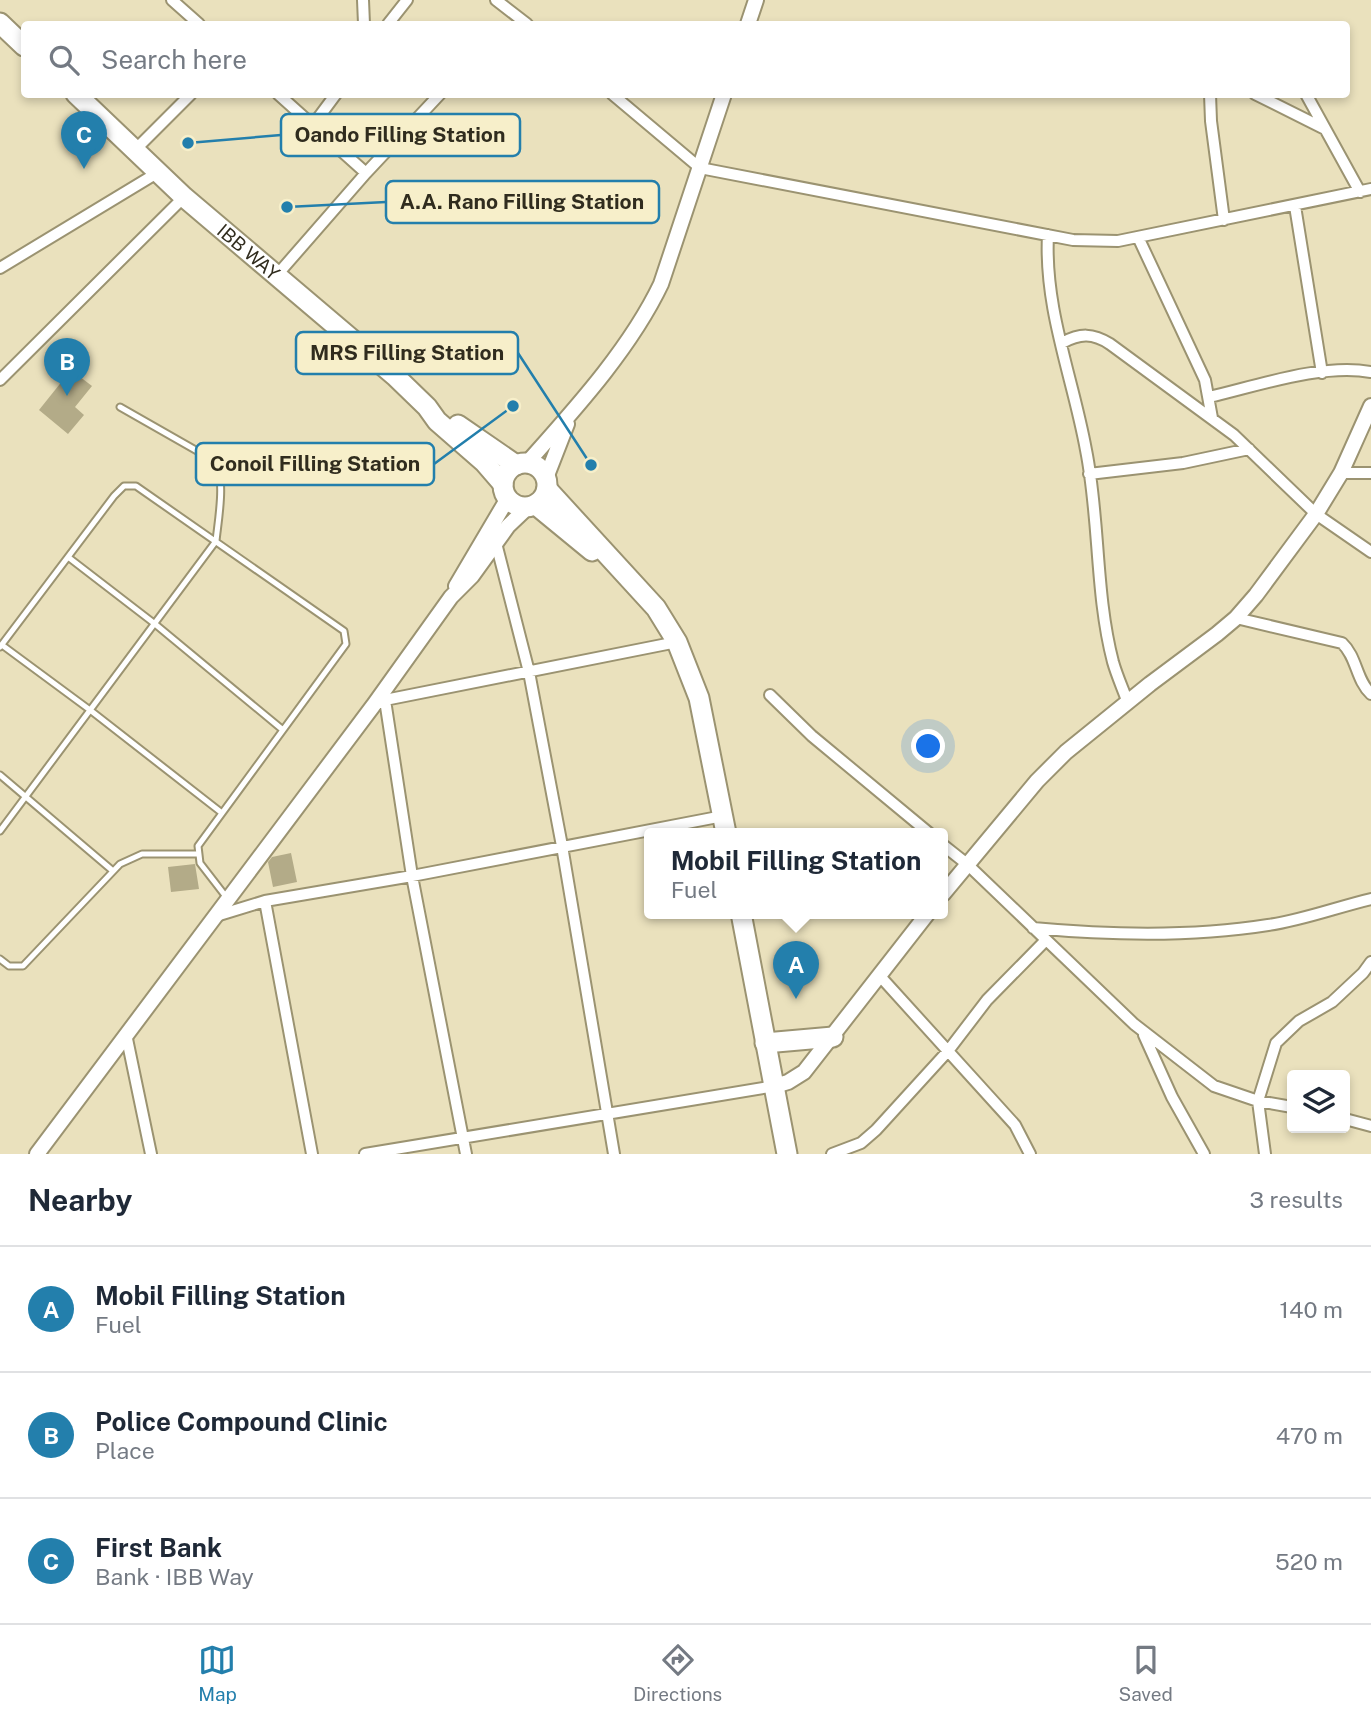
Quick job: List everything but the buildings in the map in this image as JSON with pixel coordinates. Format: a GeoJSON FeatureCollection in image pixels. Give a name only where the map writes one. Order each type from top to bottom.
{"type":"FeatureCollection","features":[{"type":"Feature","properties":{"kind":"highway"},"geometry":{"type":"LineString","coordinates":[[0,23],[21,43]]}},
{"type":"Feature","properties":{"kind":"highway","name":"IBB WAY"},"geometry":{"type":"LineString","coordinates":[[80,98],[157,173],[395,376],[427,407]]}},
{"type":"Feature","properties":{"kind":"highway"},"geometry":{"type":"LineString","coordinates":[[427,407],[522,464],[542,470],[539,495]]}},
{"type":"Feature","properties":{"kind":"highway"},"geometry":{"type":"LineString","coordinates":[[427,407],[437,422],[484,462],[520,507],[539,495]]}},
{"type":"Feature","properties":{"kind":"highway"},"geometry":{"type":"LineString","coordinates":[[505,491],[509,469],[522,464]]}},
{"type":"Feature","properties":{"kind":"highway"},"geometry":{"type":"LineString","coordinates":[[539,495],[614,564],[656,608],[677,642],[699,698],[725,825]]}},
{"type":"Feature","properties":{"kind":"highway"},"geometry":{"type":"LineString","coordinates":[[742,919],[787,1154]]}},
{"type":"Feature","properties":{"kind":"highway"},"geometry":{"type":"LineString","coordinates":[[765,1043],[833,1037]]}},
{"type":"Feature","properties":{"kind":"street"},"geometry":{"type":"LineString","coordinates":[[172,0],[196,21]]}},
{"type":"Feature","properties":{"kind":"street"},"geometry":{"type":"LineString","coordinates":[[363,0],[364,21]]}},
{"type":"Feature","properties":{"kind":"street"},"geometry":{"type":"LineString","coordinates":[[390,21],[407,0]]}},
{"type":"Feature","properties":{"kind":"street"},"geometry":{"type":"LineString","coordinates":[[496,0],[523,21]]}},
{"type":"Feature","properties":{"kind":"street"},"geometry":{"type":"LineString","coordinates":[[748,21],[756,0]]}},
{"type":"Feature","properties":{"kind":"street"},"geometry":{"type":"LineString","coordinates":[[509,21],[515,14]]}},
{"type":"Feature","properties":{"kind":"street"},"geometry":{"type":"LineString","coordinates":[[134,151],[187,98]]}},
{"type":"Feature","properties":{"kind":"street"},"geometry":{"type":"LineString","coordinates":[[283,98],[366,173]]}},
{"type":"Feature","properties":{"kind":"street"},"geometry":{"type":"LineString","coordinates":[[313,125],[333,98]]}},
{"type":"Feature","properties":{"kind":"street"},"geometry":{"type":"LineString","coordinates":[[277,275],[436,98]]}},
{"type":"Feature","properties":{"kind":"street"},"geometry":{"type":"LineString","coordinates":[[617,98],[700,168],[1048,235],[1094,241],[1118,241],[1365,191],[1308,98]]}},
{"type":"Feature","properties":{"kind":"street"},"geometry":{"type":"LineString","coordinates":[[522,464],[572,413],[647,313],[661,284],[723,98]]}},
{"type":"Feature","properties":{"kind":"street"},"geometry":{"type":"LineString","coordinates":[[1210,98],[1224,220]]}},
{"type":"Feature","properties":{"kind":"street"},"geometry":{"type":"LineString","coordinates":[[1263,98],[1327,130]]}},
{"type":"Feature","properties":{"kind":"street"},"geometry":{"type":"LineString","coordinates":[[0,268],[157,173]]}},
{"type":"Feature","properties":{"kind":"street"},"geometry":{"type":"LineString","coordinates":[[0,380],[184,197]]}},
{"type":"Feature","properties":{"kind":"street"},"geometry":{"type":"LineString","coordinates":[[1295,206],[1322,373]]}},
{"type":"Feature","properties":{"kind":"street"},"geometry":{"type":"LineString","coordinates":[[1048,235],[1048,285],[1054,321],[1062,343],[1087,452],[1113,662],[1128,703]]}},
{"type":"Feature","properties":{"kind":"street"},"geometry":{"type":"LineString","coordinates":[[1138,237],[1205,380],[1212,418]]}},
{"type":"Feature","properties":{"kind":"street"},"geometry":{"type":"LineString","coordinates":[[1062,343],[1072,337],[1087,334],[1100,337],[1212,418],[1249,449],[1316,514],[1371,552]]}},
{"type":"Feature","properties":{"kind":"street"},"geometry":{"type":"LineString","coordinates":[[1209,397],[1339,370],[1371,372]]}},
{"type":"Feature","properties":{"kind":"street"},"geometry":{"type":"LineString","coordinates":[[948,888],[1037,781],[1066,752],[1236,618],[1316,514],[1341,473],[1371,406]]}},
{"type":"Feature","properties":{"kind":"street"},"geometry":{"type":"LineString","coordinates":[[451,597],[472,576],[508,526],[539,495],[572,413]]}},
{"type":"Feature","properties":{"kind":"street"},"geometry":{"type":"LineString","coordinates":[[1089,474],[1183,463],[1249,449]]}},
{"type":"Feature","properties":{"kind":"street"},"geometry":{"type":"LineString","coordinates":[[1341,473],[1371,473]]}},
{"type":"Feature","properties":{"kind":"street"},"geometry":{"type":"LineString","coordinates":[[37,1154],[227,898],[379,703],[451,597],[505,491]]}},
{"type":"Feature","properties":{"kind":"street"},"geometry":{"type":"LineString","coordinates":[[496,543],[529,672],[562,846],[614,1154]]}},
{"type":"Feature","properties":{"kind":"street"},"geometry":{"type":"LineString","coordinates":[[1236,618],[1342,642],[1349,649],[1361,682],[1371,694]]}},
{"type":"Feature","properties":{"kind":"street"},"geometry":{"type":"LineString","coordinates":[[379,703],[677,642]]}},
{"type":"Feature","properties":{"kind":"street"},"geometry":{"type":"LineString","coordinates":[[770,695],[812,736],[923,828]]}},
{"type":"Feature","properties":{"kind":"street"},"geometry":{"type":"LineString","coordinates":[[379,703],[466,1154]]}},
{"type":"Feature","properties":{"kind":"street"},"geometry":{"type":"LineString","coordinates":[[702,828],[725,825]]}},
{"type":"Feature","properties":{"kind":"street"},"geometry":{"type":"LineString","coordinates":[[216,916],[265,901],[412,876],[562,846],[644,835]]}},
{"type":"Feature","properties":{"kind":"street"},"geometry":{"type":"LineString","coordinates":[[948,849],[1142,1030],[1214,1086],[1258,1101],[1287,1106]]}},
{"type":"Feature","properties":{"kind":"street"},"geometry":{"type":"LineString","coordinates":[[1033,928],[1157,933],[1228,929],[1268,925],[1371,899]]}},
{"type":"Feature","properties":{"kind":"street"},"geometry":{"type":"LineString","coordinates":[[265,901],[312,1154]]}},
{"type":"Feature","properties":{"kind":"street"},"geometry":{"type":"LineString","coordinates":[[365,1154],[788,1082],[804,1072],[923,919]]}},
{"type":"Feature","properties":{"kind":"street"},"geometry":{"type":"LineString","coordinates":[[832,1154],[861,1143],[876,1130],[948,1051],[987,1000],[1046,940]]}},
{"type":"Feature","properties":{"kind":"street"},"geometry":{"type":"LineString","coordinates":[[1265,1154],[1258,1101],[1276,1043],[1299,1021],[1332,1002],[1371,962]]}},
{"type":"Feature","properties":{"kind":"street"},"geometry":{"type":"LineString","coordinates":[[879,975],[1015,1125],[1030,1154]]}},
{"type":"Feature","properties":{"kind":"street"},"geometry":{"type":"LineString","coordinates":[[1142,1030],[1172,1097],[1204,1154]]}},
{"type":"Feature","properties":{"kind":"street"},"geometry":{"type":"LineString","coordinates":[[126,1034],[151,1154]]}},
{"type":"Feature","properties":{"kind":"street"},"geometry":{"type":"LineString","coordinates":[[1350,1120],[1371,1126]]}},
{"type":"Feature","properties":{"kind":"lane"},"geometry":{"type":"LineString","coordinates":[[0,831],[216,541],[221,482],[218,465],[120,407]]}},
{"type":"Feature","properties":{"kind":"lane"},"geometry":{"type":"LineString","coordinates":[[222,813],[90,710],[1,646],[124,486],[136,486],[344,631],[346,644],[198,846],[200,863],[227,898]]}},
{"type":"Feature","properties":{"kind":"lane"},"geometry":{"type":"LineString","coordinates":[[68,557],[155,624],[283,730]]}},
{"type":"Feature","properties":{"kind":"lane"},"geometry":{"type":"LineString","coordinates":[[0,775],[113,871]]}},
{"type":"Feature","properties":{"kind":"lane"},"geometry":{"type":"LineString","coordinates":[[0,959],[9,966],[23,966],[120,864],[142,854],[198,854]]}},
{"type":"Feature","properties":{"kind":"place","name":"Oando Filling Station"},"geometry":{"type":"Point","coordinates":[188,143]}},
{"type":"Feature","properties":{"kind":"place","name":"First Bank"},"geometry":{"type":"Point","coordinates":[84,169]}},
{"type":"Feature","properties":{"kind":"place","name":"A.A. Rano Filling Station"},"geometry":{"type":"Point","coordinates":[287,207]}},
{"type":"Feature","properties":{"kind":"place","name":"Police Compound Clinic"},"geometry":{"type":"Point","coordinates":[67,396]}},
{"type":"Feature","properties":{"kind":"place","name":"Conoil Filling Station"},"geometry":{"type":"Point","coordinates":[513,406]}},
{"type":"Feature","properties":{"kind":"place","name":"MRS Filling Station"},"geometry":{"type":"Point","coordinates":[591,465]}},
{"type":"Feature","properties":{"kind":"place","name":"Mobil Filling Station"},"geometry":{"type":"Point","coordinates":[796,999]}}]}
